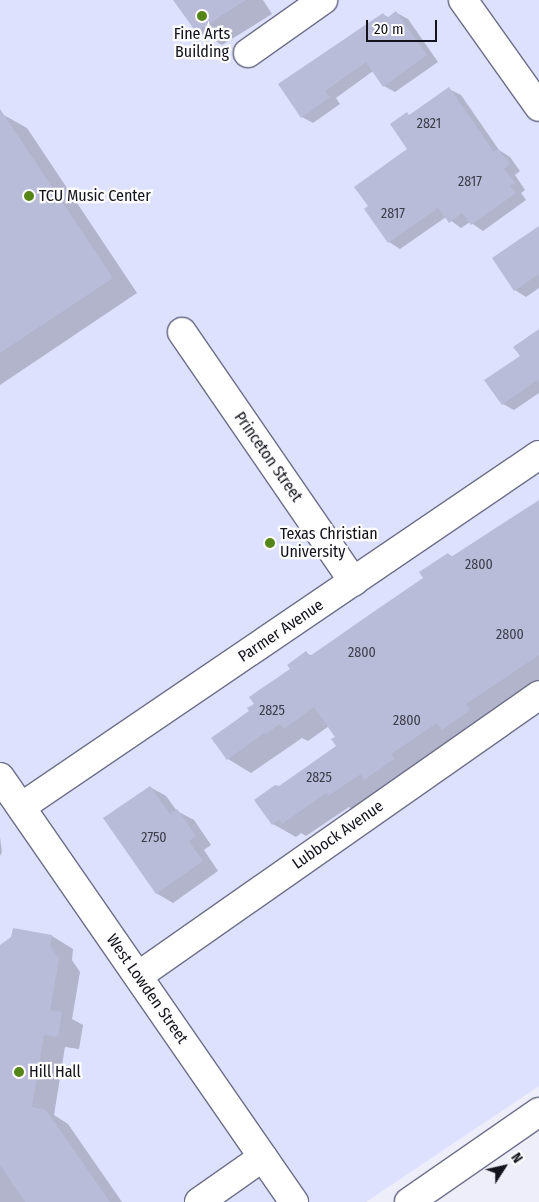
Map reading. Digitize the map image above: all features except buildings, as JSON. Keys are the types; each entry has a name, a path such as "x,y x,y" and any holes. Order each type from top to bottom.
{"street":[{"path":"248,53 323,0"},
{"path":"462,0 539,107"},
{"name":"Princeton Street","path":"182,332 354,582"},
{"name":"Parmer Avenue","path":"22,807 539,455"},
{"name":"Lubbock Avenue","path":"138,976 539,695"},
{"name":"West Lowden Street","path":"0,777 294,1202"},
{"path":"409,1202 539,1112"},
{"path":"199,1202 264,1157"}],"shaded area":[{"name":"Texas Christian University","path":"0,0 539,0 539,1086 366,1202 0,1202"}],"place":[{"name":"Fine Arts Building","path":"202,16"},
{"name":"TCU Music Center","path":"29,196"},
{"name":"Texas Christian University","path":"270,543"},
{"name":"Hill Hall","path":"19,1072"}]}
